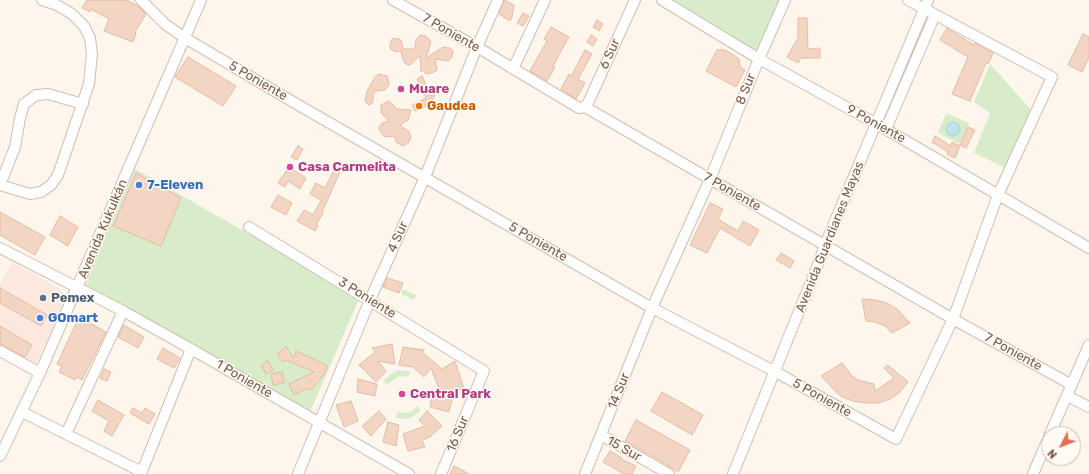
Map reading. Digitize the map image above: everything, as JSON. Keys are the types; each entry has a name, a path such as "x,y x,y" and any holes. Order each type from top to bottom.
{"street":[{"path":"42,0 72,14 84,26 90,38 92,54 89,84 83,104 58,175 51,185 41,192 30,194 0,185 15,147 24,104 36,95 48,94 63,97 83,104"},
{"name":"5 Poniente","path":"142,0 165,24 185,38 652,308 774,371 896,439 953,319"},
{"name":"Avenida Kukulkán","path":"0,456 22,412 78,288 201,0"},
{"name":"7 Poniente","path":"393,0 477,47 579,108 584,107 953,319 1072,385"},
{"name":"4 Sur","path":"298,474 370,300 425,177 477,47 498,0"},
{"path":"513,69 545,0"},
{"name":"6 Sur","path":"584,107 588,103 635,0"},
{"name":"9 Poniente","path":"662,0 759,59 886,129 1089,248"},
{"name":"8 Sur","path":"652,308 710,179 785,0"},
{"path":"908,0 926,5 935,14 1052,77 998,195 953,319"},
{"name":"Avenida Guardianes Mayas","path":"733,474 825,245 926,5"},
{"path":"886,129 935,14"},
{"name":"3 Poniente","path":"249,226 484,371"},
{"name":"1 Poniente","path":"4,250 123,311 409,474"},
{"name":"14 Sur","path":"585,474 652,308"},
{"path":"66,434 123,311"},
{"path":"1054,426 1089,345"},
{"path":"22,412 142,473 191,349"},
{"path":"0,351 40,373"},
{"name":"16 Sur","path":"441,474 484,371"},
{"path":"1067,396 1089,407"},
{"name":"15 Sur","path":"600,435 669,474"},
{"path":"1033,474 1041,456"}],"shaded area":[{"path":"12,262 59,288 67,297 35,365 0,348 0,285"}],"green space":[{"path":"668,0 781,0 757,55"},
{"path":"990,64 1034,113 1008,169 974,153 990,113 974,102"},
{"path":"946,113 969,123 960,144 938,133"},
{"path":"135,169 360,297 310,412 85,286"},
{"path":"403,289 416,295 414,300 401,294"},
{"path":"398,370 410,372 408,377 397,377 387,385 383,381 390,375"},
{"path":"417,406 421,410 414,416 407,419 396,418 397,412 406,413 412,411"}],"water":[{"path":"950,122 956,122 960,126 960,132 956,136 950,136 946,132 946,126"}],"building":[{"path":"87,0 127,0 138,6 146,14 135,32 133,42 104,31 109,19 91,9 90,12 82,8"},
{"path":"504,0 514,5 510,21 499,14"},
{"path":"523,13 529,16 523,26 517,23"},
{"path":"798,18 807,18 808,49 820,48 820,58 801,58 798,63 787,57 798,38"},
{"path":"597,20 603,24 599,31 593,27"},
{"path":"551,27 569,37 553,66 555,67 547,81 530,71 547,41 544,39"},
{"path":"947,28 974,45 975,43 993,53 988,64 986,63 970,101 952,94 968,57 940,40"},
{"path":"1083,34 1089,37 1089,57 1082,72 1068,65"},
{"path":"420,35 425,36 431,42 426,58 443,47 450,48 453,51 452,57 448,61 435,59 437,70 432,73 426,74 422,70 421,72 420,56 410,65 406,64 403,60 401,51 396,52 390,47 392,39 395,38 401,40 403,49 415,49 416,40"},
{"path":"591,35 597,39 593,46 587,42"},
{"path":"585,50 592,54 578,79 585,83 576,99 561,89 569,74 571,76"},
{"path":"717,50 725,50 739,59 740,67 745,70 736,87 706,71"},
{"path":"188,57 236,86 223,106 175,77"},
{"path":"379,74 387,76 389,85 385,90 376,91 373,95 373,102 369,105 365,101 367,91 375,77"},
{"path":"422,76 431,96 435,94 430,107 429,105 415,111 412,105 426,98 417,79"},
{"path":"389,101 397,109 411,110 408,120 400,125 409,132 411,137 409,142 404,146 397,143 394,136 385,137 379,128 382,123 389,121 381,113 381,105"},
{"path":"968,127 975,130 966,148 960,145"},
{"path":"935,136 951,146 952,142 960,146 955,158 947,154 948,152 932,142"},
{"path":"298,146 303,149 297,160 291,157"},
{"path":"289,167 306,178 300,189 288,181 285,187 278,183"},
{"path":"335,168 341,170 322,212 323,213 316,225 318,226 315,231 297,221 304,210 313,215 321,200 310,194 316,183 325,188"},
{"path":"136,173 181,198 161,246 113,226"},
{"path":"278,195 292,203 286,215 271,207"},
{"path":"710,203 723,209 718,219 738,231 743,221 759,230 750,246 720,228 707,253 690,245"},
{"path":"0,212 45,237 35,255 0,235"},
{"path":"60,216 78,227 68,246 50,235"},
{"path":"781,253 794,261 790,268 776,260"},
{"path":"387,278 403,283 399,293 383,287"},
{"path":"0,288 47,315 41,326 0,303"},
{"path":"862,299 887,303 897,309 910,323 892,333 885,326 875,322 866,321"},
{"path":"79,317 106,332 82,380 77,377 75,380 59,372 62,366 57,364"},
{"path":"124,325 144,337 138,348 118,337"},
{"path":"0,326 32,345 25,357 0,344"},
{"path":"392,344 395,364 378,361 386,371 376,382 359,365 375,352 372,348"},
{"path":"286,347 294,358 296,351 328,366 323,376 311,390 308,388 294,395 289,384 314,372 286,360 283,362 277,354"},
{"path":"403,347 424,350 423,353 442,369 455,361 464,389 454,391 449,412 430,407 432,395 442,396 431,368 424,377 413,367 399,365"},
{"path":"163,348 180,358 174,368 157,359"},
{"path":"268,361 273,370 266,374 261,365"},
{"path":"842,363 852,376 858,380 874,384 875,391 894,378 884,368 888,365 908,382 899,393 890,399 878,403 853,401 842,397 821,376"},
{"path":"104,369 111,372 107,381 100,378"},
{"path":"282,372 284,383 273,385 271,374"},
{"path":"358,379 377,384 375,396 357,392"},
{"path":"662,392 703,415 692,435 651,411"},
{"path":"98,400 124,415 112,436 104,431 109,421 92,411"},
{"path":"351,401 358,421 344,427 336,405"},
{"path":"133,408 142,413 145,408 155,414 149,424 130,413"},
{"path":"379,411 386,419 371,436 362,426"},
{"path":"427,411 442,426 430,437 422,440 425,447 408,451 403,434 425,426 419,420"},
{"path":"636,420 690,450 678,472 625,441"},
{"path":"388,422 399,425 396,446 383,442"},
{"path":"610,451 622,458 621,459 636,466 632,474 624,474 603,462"},
{"path":"454,466 469,474 450,474"}],"place":[{"name":"Muare","path":"401,89"},
{"name":"Gaudea","path":"419,106"},
{"name":"Casa Carmelita","path":"290,167"},
{"name":"7-Eleven","path":"139,185"},
{"name":"Pemex","path":"43,298"},
{"name":"GOmart","path":"40,318"},
{"name":"Central Park","path":"402,394"}]}
